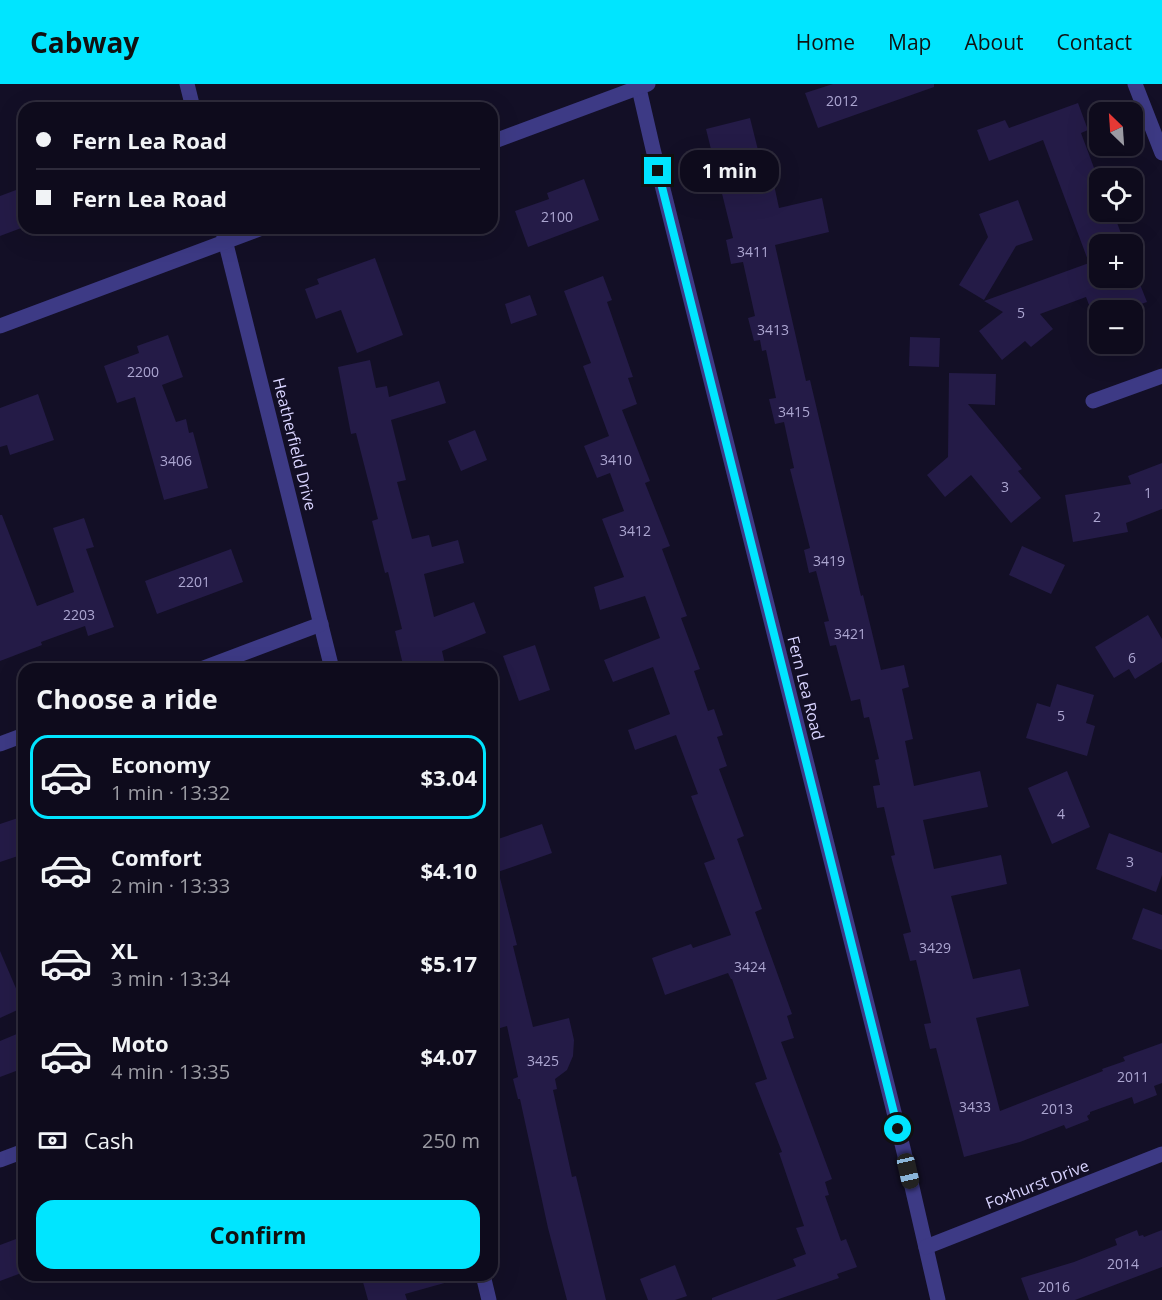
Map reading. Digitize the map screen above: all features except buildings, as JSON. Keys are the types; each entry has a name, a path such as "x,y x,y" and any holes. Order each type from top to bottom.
{"street":[{"path":"187,84 192,102"},
{"path":"1135,84 1162,153"},
{"path":"498,140 642,85"},
{"name":"Fern Lea Road","path":"642,85 655,160 938,1300"},
{"path":"0,326 224,235"},
{"name":"Heatherfield Drive","path":"224,235 331,663"},
{"path":"1093,401 1162,376"},
{"path":"217,663 321,624"},
{"path":"0,744 18,737"},
{"path":"0,1160 18,1153"},
{"name":"Foxhurst Drive","path":"926,1247 1162,1154"},
{"path":"484,1281 489,1300"}],"route":[{"path":"658,171 898,1129"}]}
